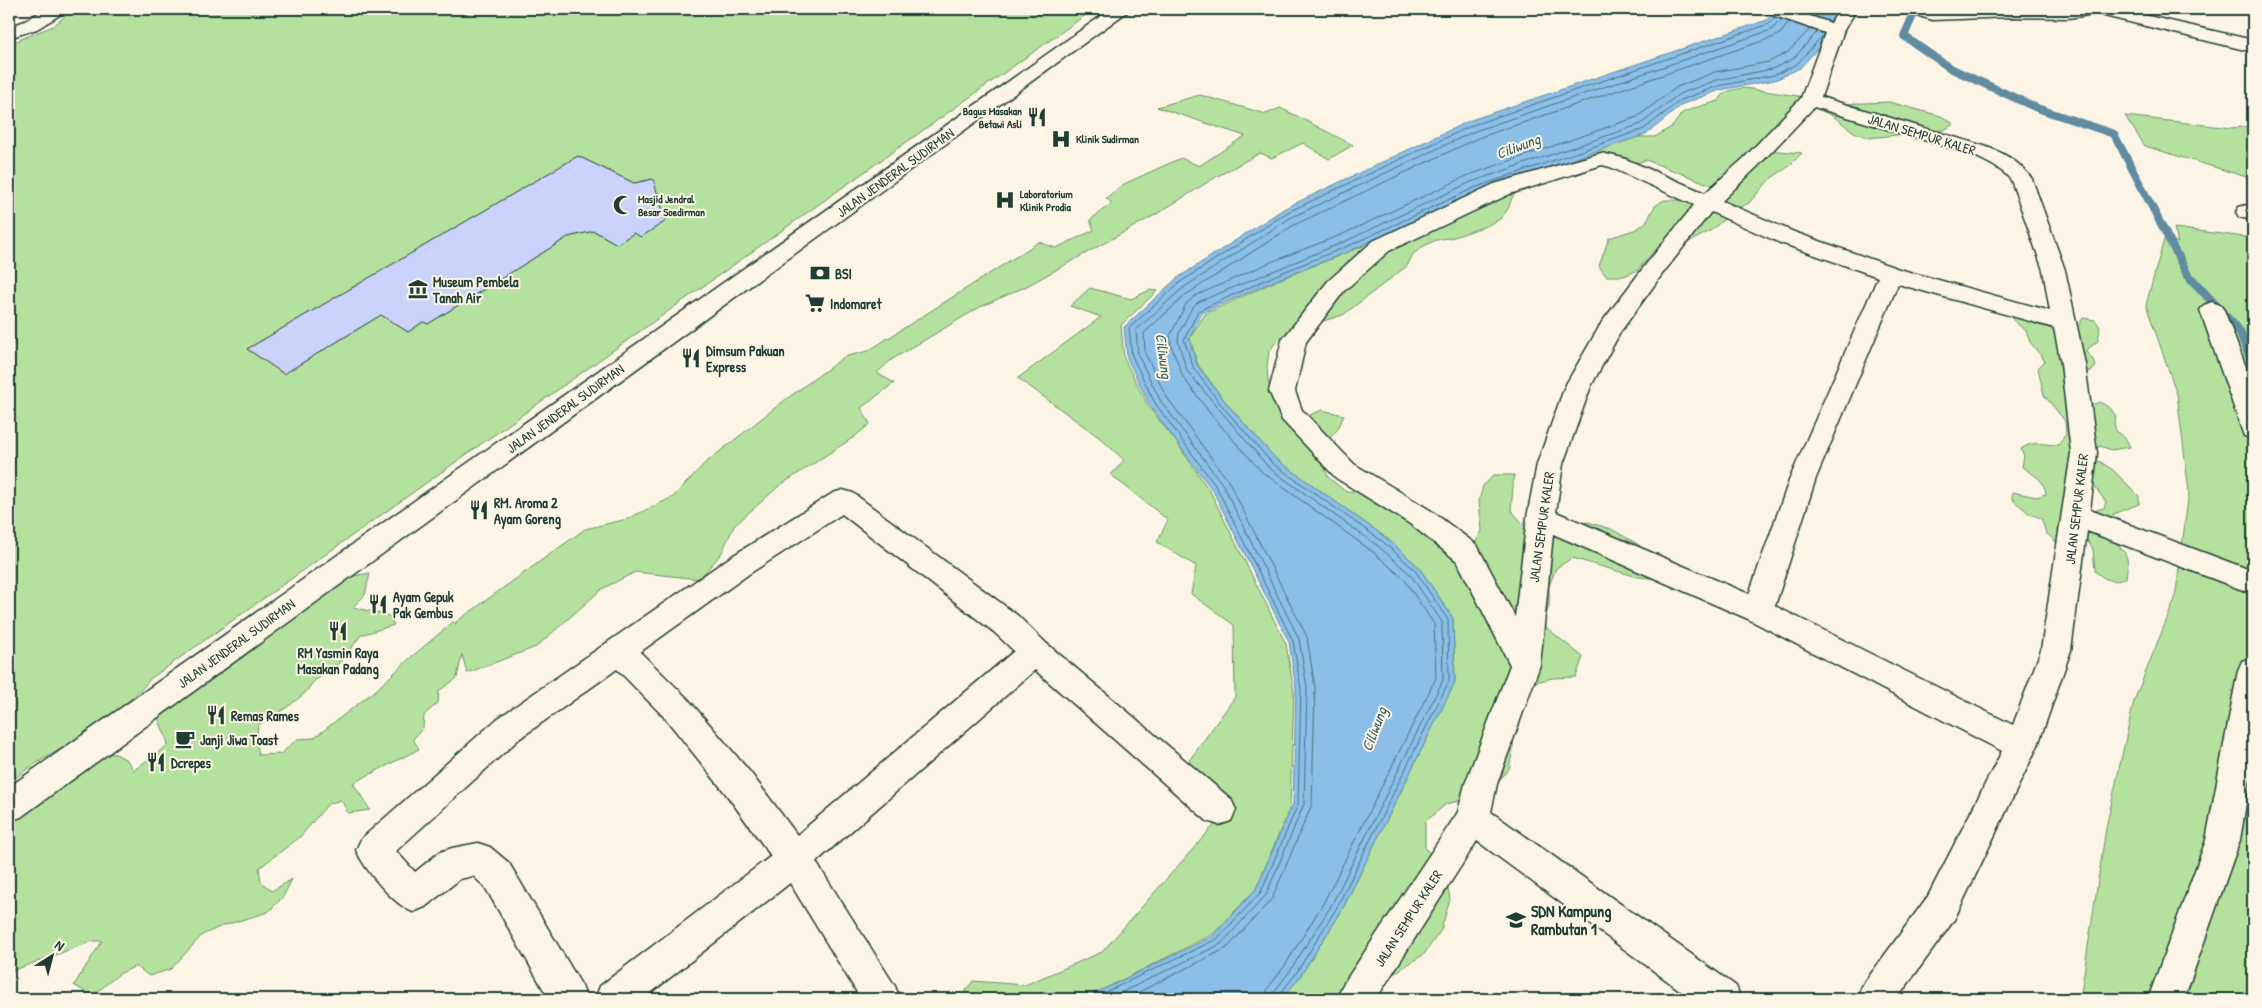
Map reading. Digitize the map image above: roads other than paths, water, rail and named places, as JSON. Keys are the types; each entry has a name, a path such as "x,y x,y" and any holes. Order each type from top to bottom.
{"street":[{"path":"9,33 31,24 57,9"},
{"name":"JALAN JENDERAL SUDIRMAN","path":"9,806 1122,9"},
{"path":"1772,9 1834,30"},
{"name":"JALAN SEMPUR KALER","path":"1355,999 1473,818 1481,784 1525,665 1541,517 1550,464 1578,386 1611,328 1655,268 1708,202 1751,162 1810,100 1834,30 1848,9"},
{"path":"1920,11 2068,13 2096,9 2253,46"},
{"name":"JALAN SEMPUR KALER","path":"1810,100 1977,150 1998,159 2015,170 2021,179 2054,270 2073,364 2084,453 2077,516 2056,650 2022,745 1941,908 1876,999"},
{"path":"1525,665 1467,553 1420,517 1344,471 1291,414 1282,392 1294,340 1336,286 1381,246 1441,216 1511,186 1601,159 1616,162 1786,237 1892,274 2065,323"},
{"path":"1758,611 1803,478 1892,274"},
{"path":"2212,310 2244,395 2253,429"},
{"path":"569,999 497,875 478,859 452,864 413,895 373,850 508,729 739,566 843,500 1006,624 1034,652 1219,810"},
{"path":"2077,516 2253,583"},
{"path":"1541,517 1758,611 2022,745"},
{"path":"619,651 677,709 738,783 794,859 882,999"},
{"path":"613,999 794,859 1034,652"},
{"path":"2166,999 2223,840 2253,670"},
{"path":"1473,818 1723,999"}],"water":[{"name":"Ciliwung","path":"1775,9 1845,9 1828,37 1800,68 1775,80 1720,90 1683,104 1647,134 1476,192 1350,251 1278,279 1202,313 1189,339 1197,365 1227,404 1276,459 1385,537 1418,566 1453,618 1455,682 1341,912 1299,978 1282,999 1077,999 1100,991 1213,936 1256,889 1293,804 1296,689 1289,642 1213,491 1150,406 1127,358 1124,327 1176,279 1285,208 1471,120 1767,20"}],"waterway":[{"path":"1916,9 1904,36 1950,68 2037,108 2114,134 2178,257"},
{"path":"2178,256 2187,274 2240,332 2253,364"}],"place":[{"name":"Bagus Masakan Betawi Asli","path":"1037,117"},
{"name":"Klinik Sudirman","path":"1061,139"},
{"name":"Laboratorium Klinik Prodia","path":"1005,200"},
{"name":"Masjid Jendral Besar Soedirman","path":"623,205"},
{"name":"BSI","path":"820,273"},
{"name":"Museum Pembela Tanah Air","path":"418,289"},
{"name":"Indomaret","path":"815,303"},
{"name":"Dimsum Pakuan Express","path":"691,358"},
{"name":"RM. Aroma 2 Ayam Goreng","path":"479,510"},
{"name":"Ayam Gepuk Pak Gembus","path":"378,604"},
{"name":"RM Yasmin Raya Masakan Padang","path":"338,631"},
{"name":"Remas Rames","path":"216,715"},
{"name":"Janji Jiwa Toast","path":"185,739"},
{"name":"Dcrepes","path":"156,762"},
{"name":"SDN Kampung Rambutan 1","path":"1516,920"}]}
